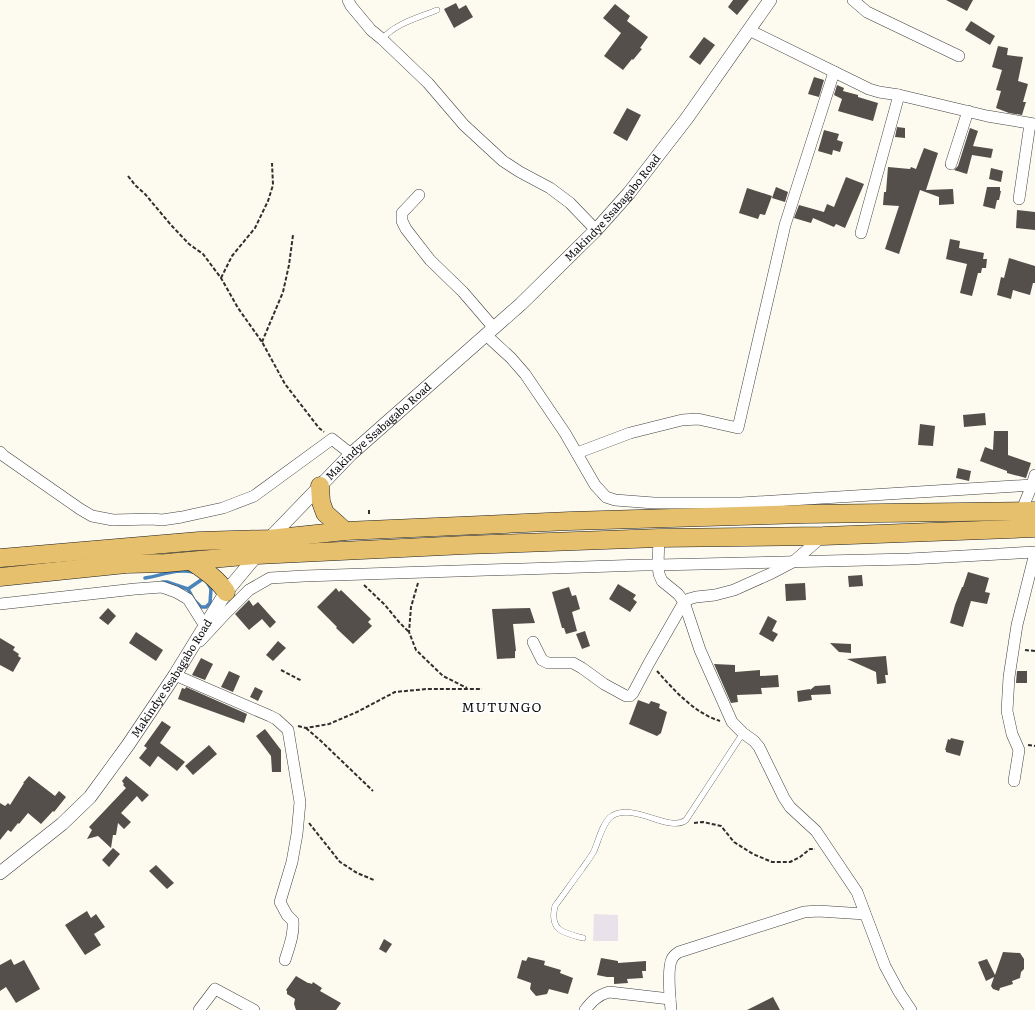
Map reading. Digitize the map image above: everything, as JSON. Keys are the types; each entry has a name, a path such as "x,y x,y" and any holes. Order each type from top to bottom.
{"highway":[{"path":"320,486 321,502 325,513 345,531"},
{"path":"0,558 199,541 269,539 345,531 654,518 1028,511"},
{"path":"0,577 126,564 166,563 257,555 465,545 659,538 823,536 1035,528"},
{"path":"191,560 222,586 226,592"}],"street":[{"path":"348,0 351,6 371,30 428,83 464,125 503,161 550,188 570,203 596,230"},
{"name":"Makindye Ssabagabo Road","path":"0,873 62,824 90,797 128,745 175,675 226,592 269,539 351,454 521,304 596,230 629,194 682,124 770,0"},
{"path":"853,0 868,12 959,56"},
{"path":"749,30 869,89 987,116 1032,124 1020,199"},
{"path":"577,453 630,433 682,420 698,420 738,428 785,226 834,72"},
{"path":"861,232 898,95"},
{"path":"951,164 968,111"},
{"path":"419,195 402,213 402,221 406,229 430,260 463,292 490,331 525,374 565,433 599,489 606,497 615,500 654,503 741,503 1033,480 1028,511"},
{"path":"0,452 74,505 92,516 114,520 162,520 223,508 254,496 332,439 351,454"},
{"path":"533,642 542,660 548,663 573,663 604,684 626,696 630,696 684,602 696,597 715,595 734,590 772,573 793,562 823,536"},
{"path":"659,538 659,574 662,581 678,594 684,602 700,650 732,722 759,747 790,807 816,831 857,892 885,966 911,1010"},
{"path":"184,660 226,613 249,590 270,578 635,565 658,566 909,559 1035,553 1017,624 1009,677 1007,711 1012,734 1019,750 1014,781"},
{"path":"0,604 162,587 176,592 188,599 205,626"},
{"path":"175,675 270,716 276,719 288,730 300,802 297,834 292,862 280,902 286,915 293,921 294,929 293,938 285,960"},
{"path":"671,1010 670,965 672,958 679,952 804,912 818,911 865,914"},
{"path":"200,1010 215,988 254,1010"},
{"path":"585,1010 590,1003 601,994 610,992 670,999"}],"lane":[{"path":"382,39 394,28 437,10"},
{"path":"583,938 563,932 556,926 553,915 555,906 593,853 605,824 610,816 620,812 632,812 677,824 682,823 686,820 743,733"}],"path":[{"path":"221,278 232,256 255,228 268,201 273,184 272,163"},
{"path":"128,176 184,239 203,254 221,278 238,308 262,342 285,384 319,428 332,439"},
{"path":"262,342 282,292 289,265 293,235"},
{"path":"409,632 411,607 417,584 428,572"},
{"path":"353,574 385,605 409,632 416,650 443,676 468,689"},
{"path":"649,663 676,692 701,712 718,721 732,722"},
{"path":"281,670 302,681"},
{"path":"298,726 306,728 329,724 357,712 395,692 427,689 482,689"},
{"path":"306,728 373,791"},
{"path":"299,812 340,862 357,873 374,880"},
{"path":"682,823 703,822 721,826 734,842 753,854 772,862 790,862 800,857 810,849 819,848 832,853"}],"shaded area":[{"path":"594,914 618,915 618,941 593,941"}],"building":[{"path":"733,0 749,0 737,15 728,7"},
{"path":"946,0 973,0 967,11"},
{"path":"456,3 459,9 466,5 473,17 454,28 444,9"},
{"path":"615,4 630,16 627,21 648,37 640,48 642,49 623,70 604,56 621,33 603,18"},
{"path":"971,21 995,36 990,45 965,30"},
{"path":"704,37 715,45 700,65 689,57"},
{"path":"998,46 1008,48 1007,55 1023,57 1018,81 1028,84 1023,102 1026,102 1022,115 1009,113 996,108 1001,91 996,90 1002,70 992,67"},
{"path":"814,77 824,80 819,97 808,94"},
{"path":"837,85 844,88 843,91 878,103 873,121 838,111 842,99 834,95"},
{"path":"627,108 641,115 627,141 613,133"},
{"path":"897,127 905,128 905,138 895,137"},
{"path":"970,128 978,131 973,146 993,149 991,158 972,155 967,174 954,170 958,166"},
{"path":"824,130 839,134 837,140 843,142 840,152 833,150 832,155 818,151"},
{"path":"924,148 938,153 926,190 953,189 954,204 939,205 939,197 920,190 899,254 885,249 899,206 883,205 884,192 886,192 888,167 910,169 911,167 916,169"},
{"path":"991,168 1003,171 1001,182 989,179"},
{"path":"846,177 864,184 845,228 836,224 834,227 813,218 811,223 794,218 799,205 824,212 827,204 834,207"},
{"path":"776,187 788,192 785,202 772,198"},
{"path":"987,187 1000,187 1001,191 999,200 997,200 995,209 983,206"},
{"path":"747,188 772,196 765,215 760,214 758,219 739,213"},
{"path":"1017,210 1035,212 1035,230 1016,228"},
{"path":"950,239 960,241 959,248 984,253 983,259 987,259 986,268 982,268 981,273 978,273 972,296 960,293 967,264 946,259"},
{"path":"1009,258 1035,266 1035,283 1033,283 1030,295 1013,290 1011,299 997,295 1001,277 1004,278"},
{"path":"985,413 986,425 964,427 963,415"},
{"path":"920,424 935,426 933,446 918,445"},
{"path":"994,431 1008,431 1008,455 1031,463 1026,478 1007,473 1007,471 980,461 985,447 993,450"},
{"path":"958,468 971,471 969,481 956,478"},
{"path":"968,572 989,578 985,592 990,593 987,604 971,601 963,627 950,623 955,605"},
{"path":"862,575 863,586 849,587 848,576"},
{"path":"805,583 806,600 786,601 785,584"},
{"path":"618,584 636,595 633,599 637,602 630,612 609,599"},
{"path":"569,587 572,596 576,595 580,609 572,612 577,631 566,634 564,628 562,628 552,592"},
{"path":"336,588 339,592 341,590 371,619 368,622 372,626 353,644 317,607"},
{"path":"249,600 253,606 258,602 276,622 270,628 262,619 249,630 235,614"},
{"path":"108,608 116,616 108,625 99,618"},
{"path":"530,608 535,623 513,624 516,651 515,658 497,659 492,609"},
{"path":"768,616 777,621 772,631 778,634 773,642 759,634"},
{"path":"585,631 590,646 582,649 576,634"},
{"path":"136,632 163,650 156,661 129,643"},
{"path":"0,638 15,647 13,650 19,654 18,656 21,658 13,672 0,665"},
{"path":"278,641 286,648 273,661 266,655"},
{"path":"830,643 851,644 851,653 839,652"},
{"path":"886,656 888,675 885,675 886,683 877,684 876,672 847,659"},
{"path":"201,658 213,664 205,680 192,675"},
{"path":"714,664 735,665 735,672 760,670 760,676 778,675 779,687 761,688 762,694 737,695 738,702 731,703"},
{"path":"229,671 240,676 233,692 221,687"},
{"path":"1017,671 1027,671 1027,683 1016,683"},
{"path":"830,685 831,694 811,695 812,700 798,702 797,691 810,690 815,686"},
{"path":"186,687 247,714 244,723 178,699 182,688 185,689"},
{"path":"255,687 263,691 258,701 250,697"},
{"path":"638,700 649,704 651,701 660,704 659,708 667,712 661,733 657,736 629,724"},
{"path":"162,721 171,727 160,743 185,762 177,771 158,756 150,767 139,758 147,748 144,746"},
{"path":"265,729 281,750 281,772 272,772 271,756 256,736"},
{"path":"951,738 964,741 960,756 946,752 945,750 948,739 950,740"},
{"path":"209,745 217,754 193,775 185,766"},
{"path":"29,776 55,796 59,791 66,797 54,812 53,811 41,824 28,813 11,832 8,830 0,840 0,803 5,806 8,803 10,805"},
{"path":"126,776 149,795 142,802 137,796 121,813 131,822 124,829 118,823 116,835 113,835 111,848 98,836 87,839 92,830 89,827 126,788 122,781"},
{"path":"113,848 120,854 109,867 102,860"},
{"path":"156,865 174,883 167,889 149,871"},
{"path":"87,911 91,918 96,914 105,927 94,934 101,945 85,955 65,925"},
{"path":"384,939 392,944 386,953 379,949"},
{"path":"1003,952 1020,953 1024,959 1024,969 1021,972 1020,978 1012,981 1013,984 1000,988 999,991 993,989 991,986 994,977 986,981 978,962 987,959 995,975"},
{"path":"528,957 545,961 544,965 561,970 560,973 573,978 568,994 549,989 547,994 536,996 530,989 531,983 517,978 522,960 526,961"},
{"path":"601,958 618,961 618,963 646,961 646,971 642,971 643,978 627,979 628,983 614,984 614,977 597,975"},
{"path":"11,959 14,965 24,960 40,989 16,1003 6,987 0,991 0,965"},
{"path":"296,976 308,983 312,984 313,982 322,988 320,991 341,1003 336,1010 296,1010 294,1004 295,999 287,994 286,990"},
{"path":"773,997 780,1010 747,1010"}],"waterway":[{"path":"145,578 181,571 193,572"},
{"path":"188,589 204,578"},
{"path":"162,582 167,582 188,589 194,600 201,607 206,607 210,603 211,589 207,582"}],"district":[{"name":"MUTUNGO","path":"502,707"}]}
